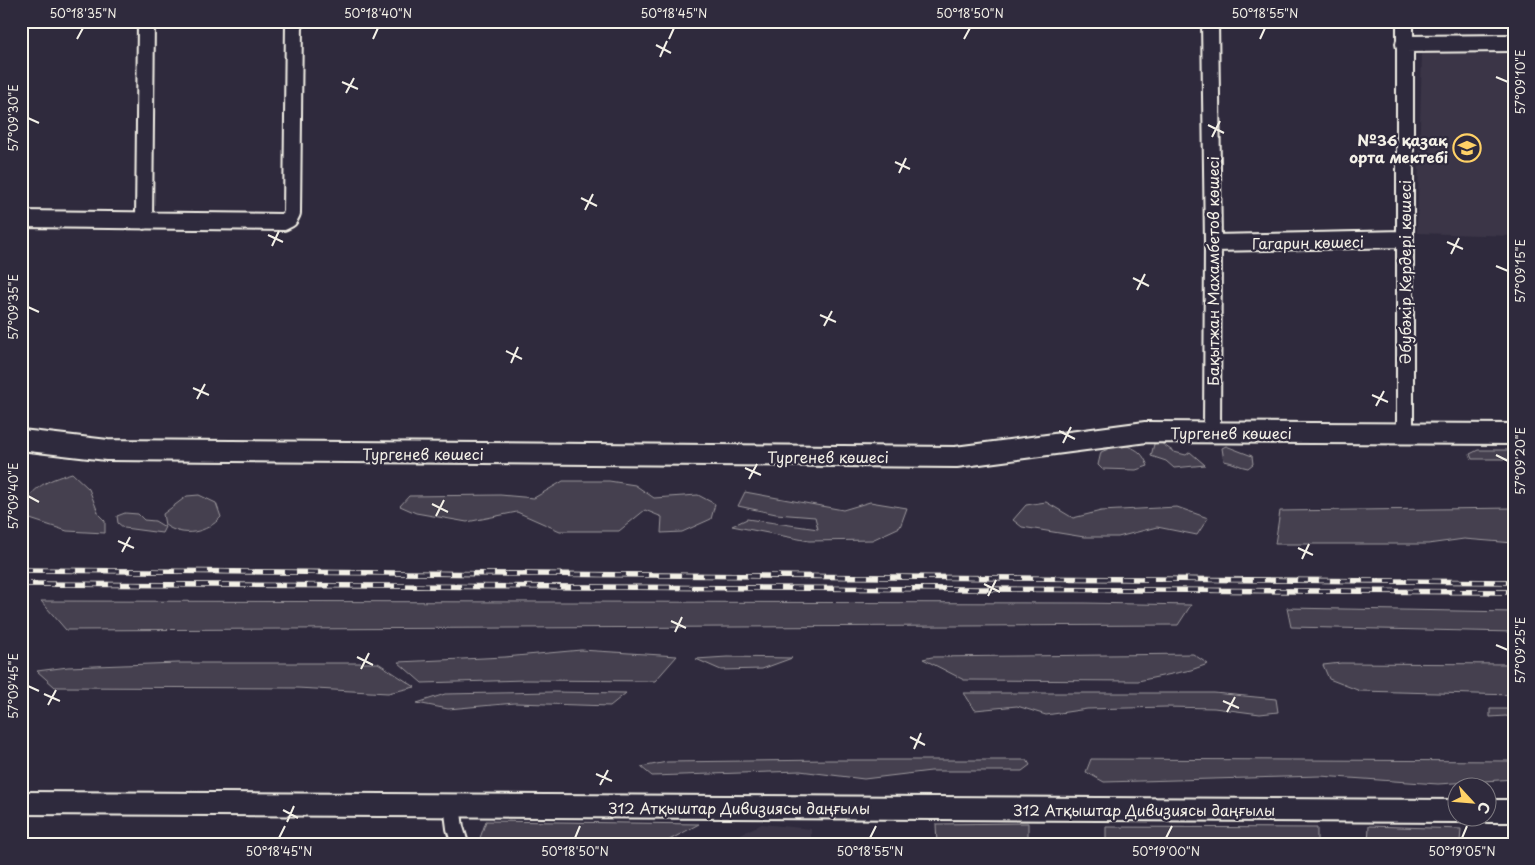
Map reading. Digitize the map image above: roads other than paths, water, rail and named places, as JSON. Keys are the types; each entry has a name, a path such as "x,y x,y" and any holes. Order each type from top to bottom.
{"highway":[{"name":"312 Атқыштар Дивизиясы даңғылы","path":"21,803 1448,811"},
{"path":"1498,811 1514,811"}],"main road":[{"name":"Тургенев көшесі","path":"21,440 106,450 956,457 1146,432 1514,434"}],"street":[{"path":"144,221 146,21"},
{"path":"21,219 283,222 289,219 292,213 294,21"},
{"name":"Бақытжан Махамбетов көшесі","path":"1210,21 1213,243 1212,432"},
{"name":"Әбубәкір Кердері көшесі","path":"1404,21 1405,433"},
{"path":"1404,44 1514,43"},
{"name":"Гагарин көшесі","path":"1213,243 1404,240"},
{"path":"452,805 455,828 460,844"}],"railway":[{"path":"21,570 1514,582"},
{"path":"21,584 1514,592"}],"place":[{"name":"№36 қазақ орта мектебі","path":"1467,148"}]}
